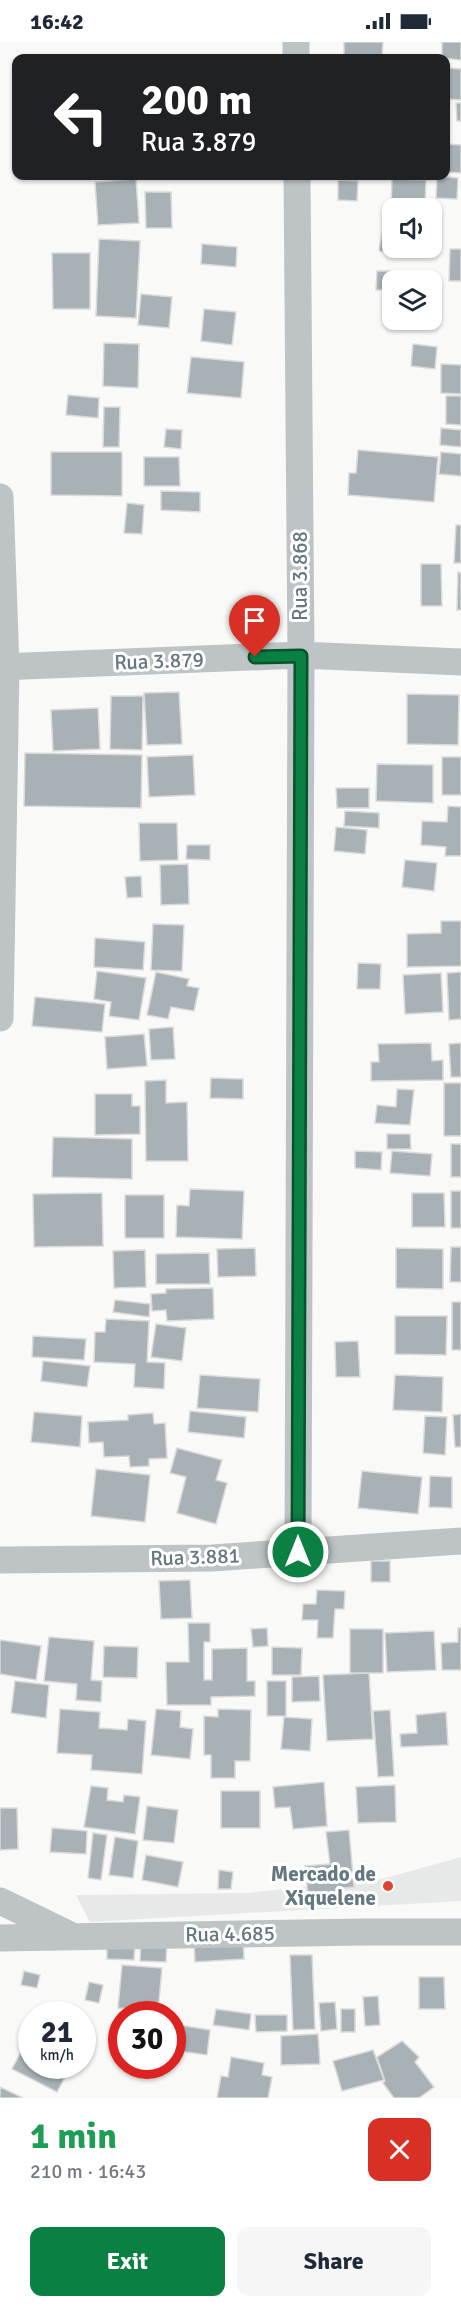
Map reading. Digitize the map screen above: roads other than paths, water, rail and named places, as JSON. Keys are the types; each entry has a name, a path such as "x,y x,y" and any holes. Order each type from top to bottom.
{"street":[{"name":"Rua 3.868","path":"297,180 301,656 298,1552"},
{"path":"0,497 3,667 0,1018"},
{"name":"Rua 3.879","path":"3,667 301,656 461,662"},
{"name":"Rua 3.881","path":"0,1560 212,1558 461,1541"},
{"path":"0,1901 76,1938"},
{"name":"Rua 4.685","path":"0,1938 461,1932"}],"place":[{"name":"Mercado de Xiquelene","path":"388,1886"}]}
